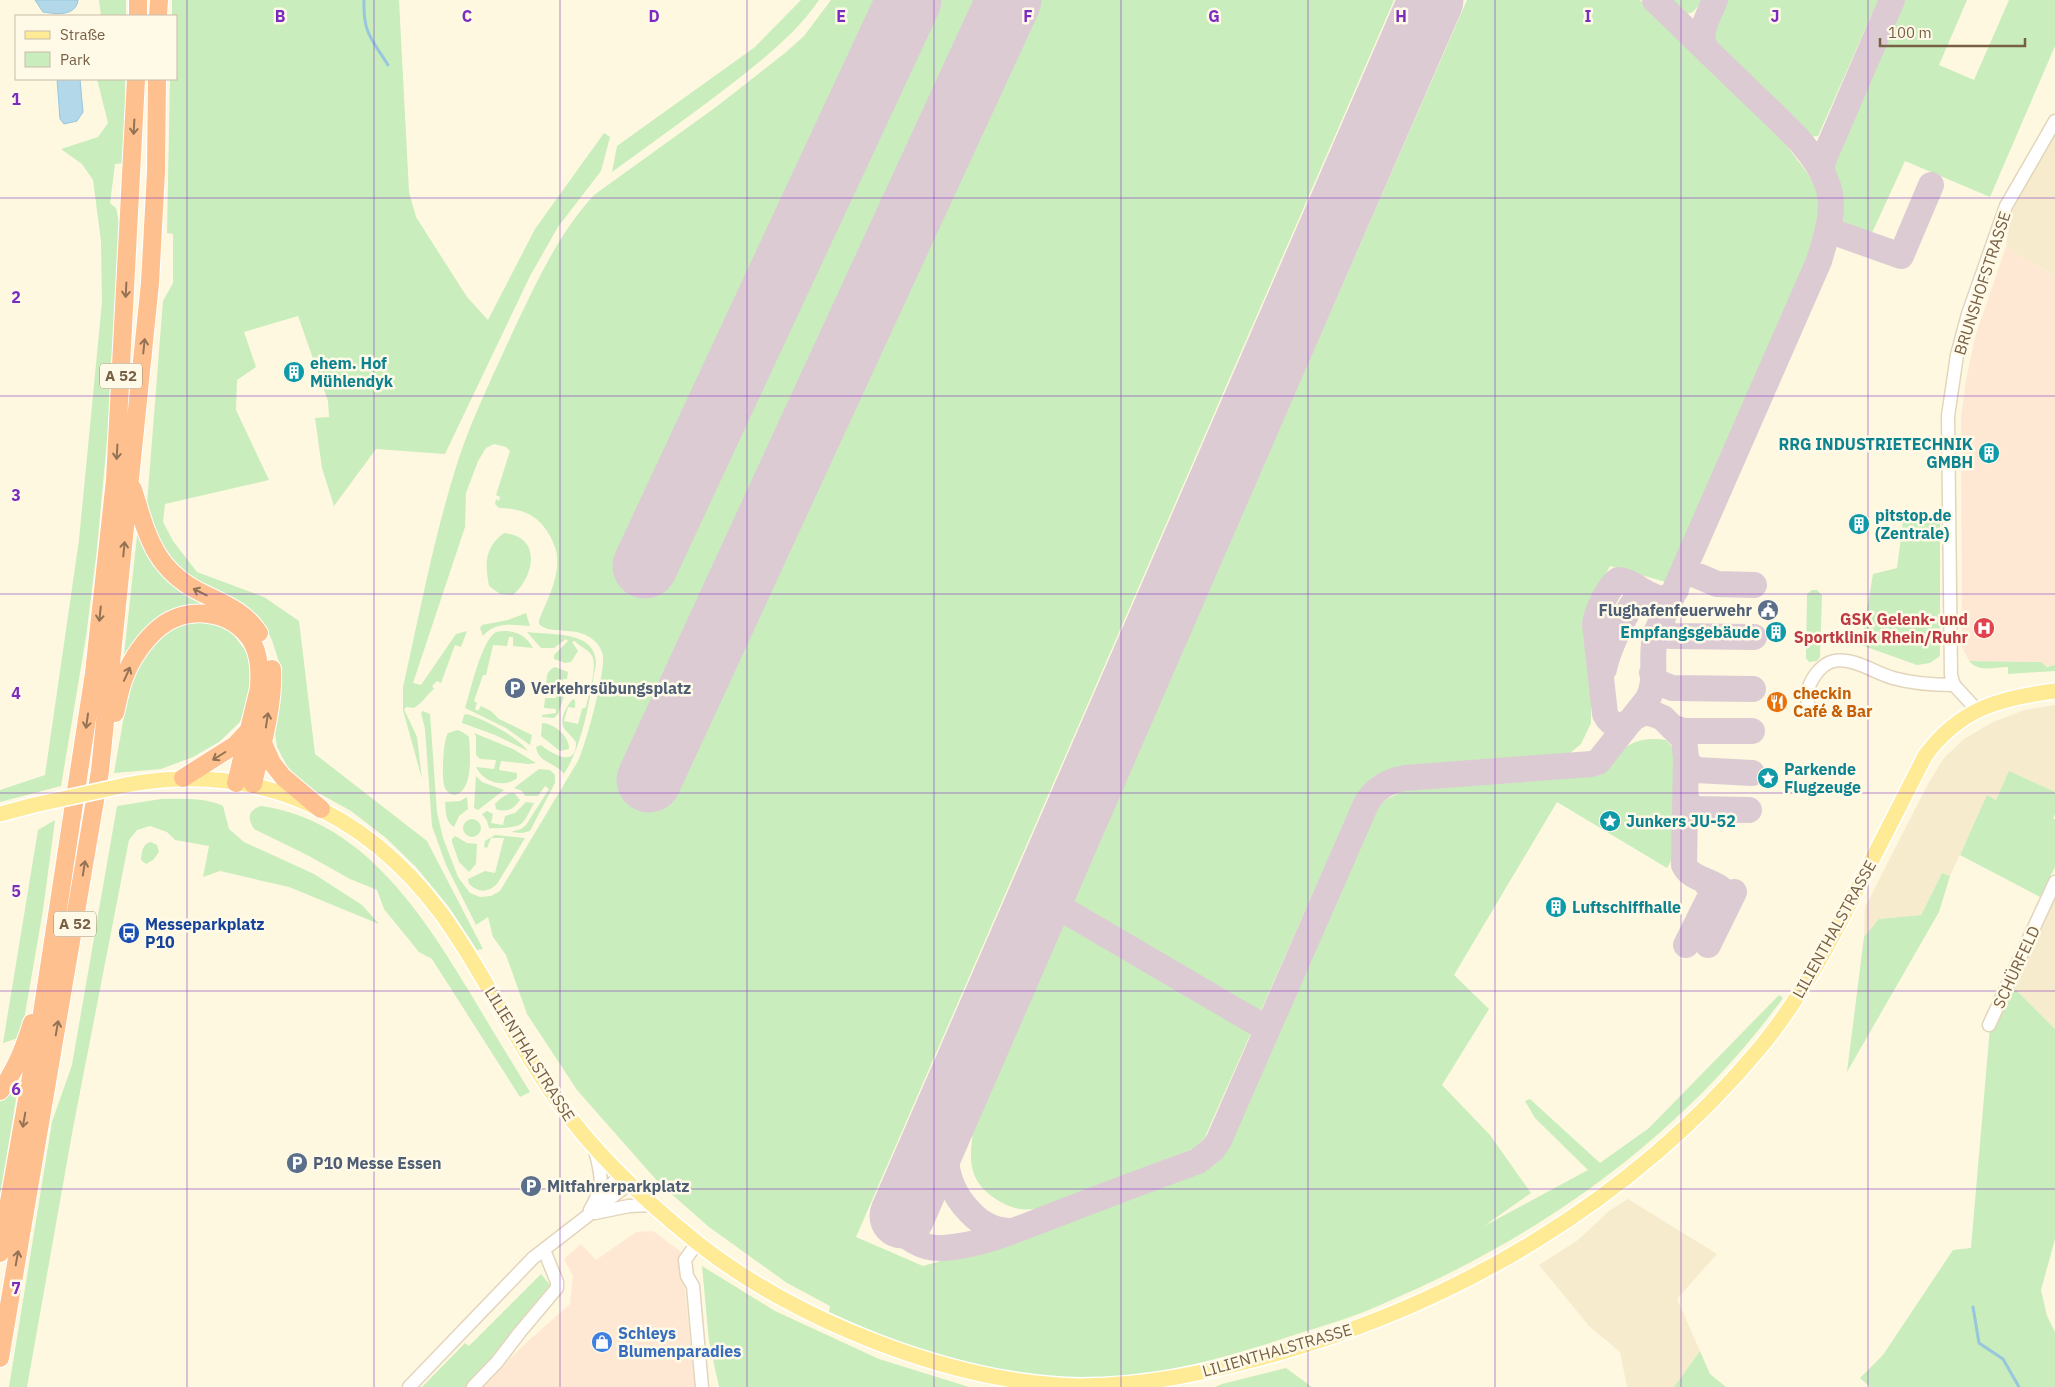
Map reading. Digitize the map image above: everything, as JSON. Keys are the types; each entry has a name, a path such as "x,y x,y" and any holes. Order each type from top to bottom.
{"highway":[{"path":"138,0 138,15"},
{"path":"158,15 159,0"},
{"name":"A 52","path":"0,1253 40,1030 94,673 115,480 136,80"},
{"name":"A 52","path":"0,1358 100,771 150,283 156,172 157,80"},
{"path":"131,482 146,534 161,561 183,583 228,605 242,615 255,627 264,640 272,671 271,692 263,743 244,784"},
{"path":"100,771 125,675 146,641 160,627 175,618 194,613 213,614 229,620 240,628 251,641 258,657 259,688 250,728 244,784"},
{"path":"183,778 235,745 250,728"},
{"path":"263,743 272,763 283,777 321,809"},
{"path":"0,1091 10,1077 25,1044 48,968"}],"main road":[{"name":"LILIENTHALSTRASSE","path":"0,814 126,785 152,780 183,778 244,784 293,797 321,809 357,830 390,856 417,884 443,916 552,1094 573,1123 626,1179 653,1204 697,1242 728,1265 802,1308 852,1331 918,1357 975,1372 1044,1384 1082,1386 1182,1382 1330,1337 1399,1312 1446,1291 1538,1240 1636,1169 1684,1128 1728,1084 1761,1047 1793,1005 1844,916 1925,756 1936,740 1952,725 1977,710 2005,700 2055,691"}],"street":[{"name":"BRUNSHOFSTRASSE","path":"1954,685 1950,653 1948,416 1957,355 1968,314 2006,206 2054,126"},
{"path":"1811,710 1806,697 1811,682 1820,669 1834,661 1851,662 1892,678 1924,685 1954,685 1977,710"},
{"name":"SCHÜRFELD","path":"1989,1025 2055,882"},
{"path":"588,1215 600,1193 601,1178 594,1146"},
{"path":"600,1193 626,1179"},
{"path":"409,1387 503,1289 544,1250 620,1192 626,1179"},
{"path":"588,1215 629,1206 653,1204"},
{"path":"697,1242 685,1260 687,1276 693,1286 702,1387"},
{"path":"472,1387 497,1362 557,1288 557,1282 544,1250"}],"shaded area":[{"path":"2055,132 2055,276 2006,247 2012,202"},
{"path":"2006,247 2055,276 2055,665 2052,666 2044,666 2040,662 1969,661 1962,647 1961,417 1975,337"},
{"path":"2055,705 2055,792 2009,772 1996,800 1987,796 1950,876 1942,873 1921,915 1879,919 1864,937 1865,907 1929,782 1944,758 1964,739 1993,722 2024,710"},
{"path":"2055,887 2055,1029 2010,984"},
{"path":"1628,1199 1717,1254 1677,1299 1700,1351 1674,1387 1627,1387 1620,1352 1589,1326 1539,1265 1578,1240 1610,1210"},
{"path":"653,1231 681,1252 695,1387 484,1387 485,1382 570,1304 573,1276 564,1259 581,1244 596,1260 636,1232"}],"green space":[{"path":"99,0 126,0 126,15 101,15"},
{"path":"172,0 399,0 409,192 416,217 467,297 488,320 535,229 604,133 610,137 601,171 558,227 530,276 445,454 376,449 334,506 322,468 315,418 329,417 328,401 298,316 244,332 256,367 237,380 236,410 269,480 165,504 163,522 173,541 197,572 264,597 299,621 315,754 427,841 483,949 477,950 449,907 416,867 386,838 351,811 306,786 287,766 277,747 275,733 282,672 272,640 263,623 245,605 188,579 162,554 147,504 163,301 173,283 173,234 167,233 170,80 178,80 178,15 172,15"},
{"path":"801,0 819,0 801,22 760,61 723,91 612,172 617,146 755,47"},
{"path":"831,0 1394,0 856,1237 923,1266 1043,1232 1203,1169 1224,1153 1373,813 1385,800 1403,791 1596,774 1606,768 1619,753 1631,744 1651,739 1666,740 1677,752 1674,856 1667,868 1557,802 1454,975 1489,1009 1442,1085 1490,1135 1531,1193 1484,1226 1588,1170 1535,1118 1525,1101 1530,1099 1600,1163 1649,1128 1779,995 1783,998 1746,1045 1707,1088 1664,1129 1618,1167 1570,1202 1521,1234 1469,1263 1368,1310 1266,1344 1199,1363 1154,1372 1108,1377 1036,1375 964,1362 895,1341 829,1312 830,1306 787,1283 709,1227 659,1183 577,1090 527,1014 506,955 493,937 488,917 476,925 446,865 432,826 425,729 421,713 423,711 430,714 437,812 443,838 458,877 470,893 480,897 491,896 500,891 578,761 586,740 603,665 602,652 592,638 575,632 547,629 539,624 556,573 556,549 546,529 535,518 515,509 499,508 495,504 496,499 499,501 500,497 496,495 510,451 506,447 494,444 486,448 478,461 466,493 465,527 413,683 421,685 456,634 467,631 461,647 455,645 441,683 437,681 432,686 434,689 414,708 407,707 404,709 417,737 422,779 403,710 403,687 445,503 459,458 481,401 532,292 559,241 594,195 716,107 785,53 804,36"},
{"path":"1467,0 1640,0 1783,141 1808,174 1818,192 1819,221 1811,256 1669,583 1610,566 1582,622 1591,694 1591,723 1581,744 1569,754 1398,767 1374,776 1356,796 1204,1139 1195,1148 1047,1207 1028,1209 1011,1207 989,1194 976,1178 971,1160 974,1127"},
{"path":"1669,0 1703,0 1693,12 1684,15"},
{"path":"1726,0 1878,0 1818,136 1809,137 1717,47 1715,26"},
{"path":"1903,0 1967,0 1939,65 1974,80 2009,0 2055,0 2055,46 1990,197 1905,161 1872,233 1843,222 1838,214 1833,161"},
{"path":"97,80 125,80 125,163 115,164 110,203 116,208 121,232 115,353 97,549 86,637 61,786 0,802 0,790 45,775 79,540 102,302 101,241 93,180 82,164 61,149 98,137 108,123"},
{"path":"1940,514 1940,656 1930,663 1917,665 1861,645 1873,574 1897,568 1903,522"},
{"path":"138,527 213,607 191,608 123,664"},
{"path":"504,533 516,536 525,542 531,558 530,568 526,577 513,595 500,594 489,586 487,564 489,551 497,539"},
{"path":"1812,590 1817,590 1822,595 1820,657 1817,661 1809,662 1806,658 1807,594"},
{"path":"526,613 530,626 499,626 488,631 483,636 480,628 482,625 508,620"},
{"path":"203,619 230,630 253,661 252,688 240,722 219,742 193,757 161,769 114,773 131,676 153,646 177,624"},
{"path":"496,632 518,633 533,648 513,646 513,637 509,637 507,646 493,645 486,675 483,675 474,701 477,703 475,709 478,711 481,706 491,711 499,719 532,735 530,745 506,728 465,708 481,655"},
{"path":"527,632 570,636 589,645 594,653 596,664 585,721 581,735 571,762 564,774 543,759 537,752 536,747 541,745 562,757 568,757 575,751 576,743 564,728 562,719 566,708 573,699 575,700 575,708 568,707 564,721 578,724 582,709 586,707 591,687 594,671 593,657 575,641 572,642 578,651 571,662 565,663 554,659 554,655 568,641 566,639 554,648 541,648"},
{"path":"1969,661 2041,662 2047,667 2055,665 2055,671 2008,674 2008,667 1982,668 1973,665"},
{"path":"555,667 568,672 567,679 563,679 561,687 563,689 562,696 564,697 558,714 554,718 542,717 542,715 556,713 556,709 544,708 545,698 556,698 557,689 546,688 548,673"},
{"path":"466,714 500,729 528,751 495,735 462,723"},
{"path":"542,723 551,725 560,731 567,739 569,749 560,751 541,736"},
{"path":"458,730 469,737 470,761 465,787 454,795 445,788 443,760 448,733"},
{"path":"474,733 513,749 536,763 501,761 499,770 517,773 517,778 506,783 489,780 476,767 494,769 496,760 480,759 476,755 476,737"},
{"path":"539,769 550,770 555,775 555,783 530,831 522,833 511,832 521,829 526,825 549,789 545,786 538,796 525,796 522,791 514,788"},
{"path":"2009,771 2055,792 2055,814 2053,819 2055,819 2055,867 2040,897 1960,855 1987,795 1996,800"},
{"path":"476,776 482,782 504,790 478,810 474,808"},
{"path":"514,793 520,800 515,806 507,810 496,809 495,804 499,800 506,795"},
{"path":"467,797 468,809 459,816 454,827 447,819 445,802 460,801"},
{"path":"161,799 200,800 223,806 229,829 244,842 314,874 362,905 379,924 289,887 220,871 203,877 209,846 175,840 167,832 150,826 137,830 129,840 73,1128 27,1387 9,1387 52,1122 72,1065 117,806"},
{"path":"526,802 534,803 523,822 515,826 489,828 482,814 487,811 493,814 491,823 503,825 505,816 515,813"},
{"path":"261,806 297,815 329,830 359,850 385,874 409,901 450,961 530,1092 520,1097 432,959 419,952 384,909 377,890 350,879 254,829 250,821 250,815 253,810"},
{"path":"472,819 478,822 481,828 478,834 472,837 466,834 463,828 466,822"},
{"path":"55,820 43,910 21,1037 3,1043 38,830"},
{"path":"495,835 525,838 497,884 483,891 469,884 468,879 485,871 495,873 504,838 491,838 487,848 484,847 485,841"},
{"path":"455,836 467,843 477,844 476,864 469,872 459,862 452,842"},
{"path":"151,842 157,845 159,852 153,860 146,864 141,860 142,851 144,846"},
{"path":"1942,873 1950,876 1939,912 1847,1072 1864,937 1879,919 1921,915"},
{"path":"2010,984 2055,1029 2055,1239 2041,1290 2047,1316 2055,1332 2055,1387 1870,1387 1860,1378 1883,1355 1953,1250 1971,1248 1990,1027"},
{"path":"23,1064 19,1081 0,1196 0,1097"},
{"path":"702,1266 775,1311 879,1359 969,1387 719,1387 709,1341"},
{"path":"541,1274 550,1285 523,1317 497,1357 466,1387 422,1387 465,1343 469,1346"},
{"path":"1700,1351 1710,1374 1726,1387 1674,1387"},
{"path":"1286,1368 1312,1387 1215,1387 1222,1384"}],"water":[{"path":"35,0 78,0 69,12 59,14 43,12"},
{"path":"57,80 80,80 83,112 77,121 64,124 60,119"}],"waterway":[{"path":"364,0 365,20 369,35 388,65"},
{"path":"1973,1307 1979,1343 2003,1359 2019,1387"}],"taxiway":[{"path":"902,1216 904,1231 914,1241 928,1247 957,1247 1012,1231 1198,1161 1213,1149 1219,1140 1370,798 1388,783 1405,778 1598,762 1647,700 1651,693 1653,650 1656,633 1819,261 1831,214 1828,186 1822,172 1805,146 1655,0"},
{"path":"1709,53 1703,40 1703,33 1706,20 1715,0"},
{"path":"1823,175 1822,163 1892,0"},
{"path":"1828,230 1901,256 1931,185"},
{"path":"1684,570 1717,584 1754,585"},
{"path":"1631,721 1623,725 1616,725 1605,714 1595,624 1598,613 1607,593 1618,580 1633,585 1655,597 1663,598 1676,590"},
{"path":"1604,669 1614,641 1630,608 1641,595 1651,595"},
{"path":"1662,620 1662,628 1671,636 1754,637"},
{"path":"1652,673 1657,682 1672,688 1753,689"},
{"path":"1635,717 1645,712 1663,718 1684,739 1686,758 1684,865 1695,876 1718,886 1727,897 1727,906"},
{"path":"1672,727 1687,731 1752,731"},
{"path":"1686,758 1689,764 1696,770 1752,773"},
{"path":"1686,798 1689,805 1695,809 1749,810"},
{"path":"1686,945 1711,895 1711,890 1704,880"},
{"path":"1708,945 1734,892"},
{"path":"1040,896 1267,1029"},
{"path":"960,1082 947,1133 947,1166 951,1182 958,1198 979,1220 994,1228 1011,1231"}],"runway":[{"path":"645,566 909,0"},
{"path":"649,780 1009,0"},
{"path":"902,1216 1431,0"}],"place":[{"name":"ehem. Hof Mühlendyk","path":"294,372"},
{"name":"RRG INDUSTRIETECHNIK GMBH","path":"1989,453"},
{"name":"pitstop.de (Zentrale)","path":"1859,524"},
{"name":"Flughafenfeuerwehr","path":"1768,610"},
{"name":"GSK Gelenk- und Sportklinik Rhein/Ruhr","path":"1984,628"},
{"name":"Empfangsgebäude","path":"1776,632"},
{"name":"Verkehrsübungsplatz","path":"515,688"},
{"name":"checkin Café & Bar","path":"1777,702"},
{"name":"Parkende Flugzeuge","path":"1768,778"},
{"name":"Junkers JU-52","path":"1610,821"},
{"name":"Luftschiffhalle","path":"1556,907"},
{"name":"Messeparkplatz P10","path":"129,933"},
{"name":"P10 Messe Essen","path":"297,1163"},
{"name":"Mitfahrerparkplatz","path":"531,1186"},
{"name":"Schleys Blumenparadies","path":"602,1342"}]}
